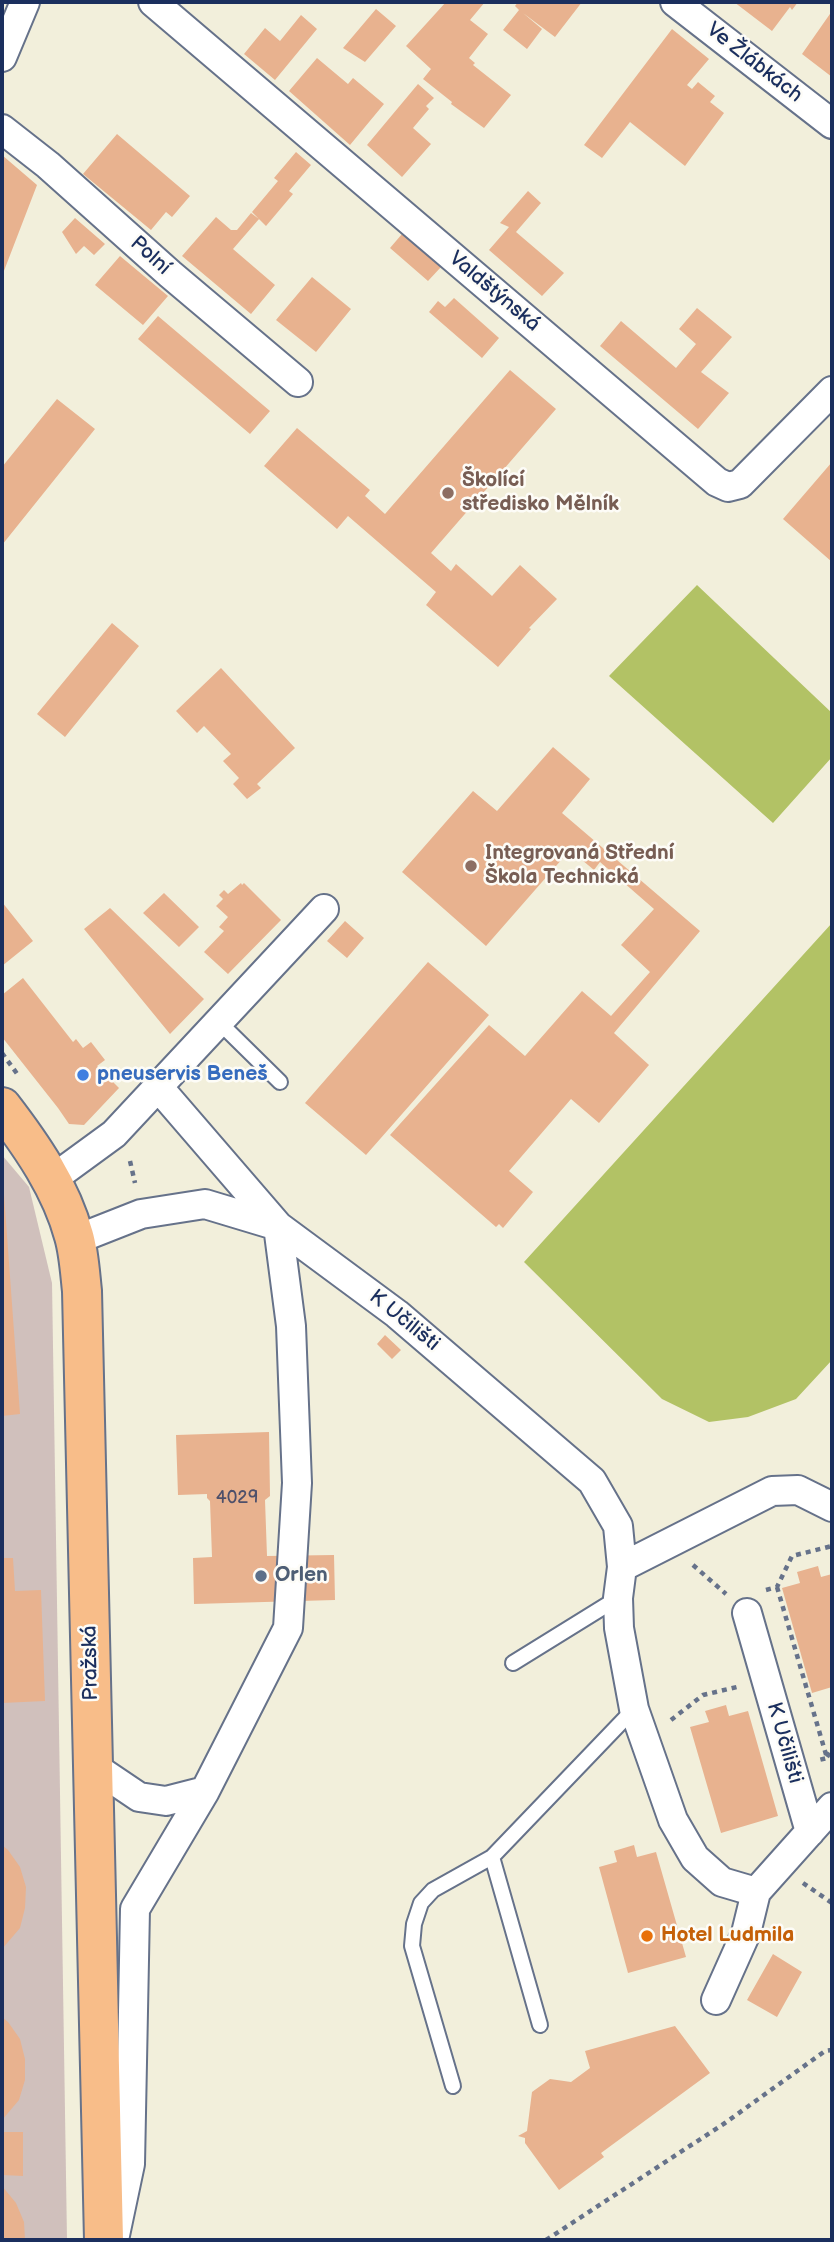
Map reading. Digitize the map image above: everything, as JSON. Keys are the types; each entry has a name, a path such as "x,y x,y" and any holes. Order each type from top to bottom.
{"main road":[{"name":"Pražská","path":"2,1107 29,1141 68,1216 75,1240 82,1290 104,2240"}],"street":[{"name":"Valdštýnská","path":"153,2 717,482 728,487 740,484 832,391"},
{"name":"Ve Žlábkách","path":"675,2 832,124"},
{"path":"2,57 22,3"},
{"name":"Polní","path":"2,129 48,165 170,274 298,382"},
{"path":"51,1180 114,1134 324,909"},
{"name":"K Učilišti","path":"159,1087 278,1226 397,1314 592,1480 618,1526 622,1567 618,1598 619,1628 634,1709 673,1820 695,1858 722,1882 756,1892"},
{"path":"75,1240 141,1214 205,1204 278,1226 291,1326 297,1483 288,1628 205,1791 135,1909 130,2164 115,2235 104,2240"},
{"path":"622,1567 772,1491 798,1490 832,1507"},
{"name":"K Učilišti","path":"740,1607 765,1679 810,1832"},
{"path":"93,1766 139,1797 166,1801 205,1791"},
{"path":"716,2000 746,1933 756,1892 832,1807"}],"lane":[{"path":"219,1023 281,1082"},
{"path":"513,1663 618,1598"},
{"path":"453,2086 412,1946 414,1924 421,1903 433,1890 492,1857 634,1709"},
{"path":"492,1857 540,2025"}],"path":[{"path":"129,1153 136,1189"},
{"path":"669,1543 740,1607"},
{"path":"669,1722 703,1695 765,1679"},
{"path":"827,1758 832,1749"},
{"path":"546,2240 724,2123 825,2051 832,2050"}],"shaded area":[{"path":"2,1155 29,1187 52,1283 67,2240 2,2240"}],"green space":[{"path":"697,585 832,713 832,757 773,823 609,676"},
{"path":"832,923 832,1360 796,1399 748,1417 709,1422 662,1399 524,1262"}],"building":[{"path":"446,2 485,2 470,20 488,34 469,58 475,63 473,65 511,95 484,128 423,79 431,69 406,46"},
{"path":"518,2 582,2 555,37 523,13 542,29 527,49 503,30 519,10 515,6"},
{"path":"734,2 798,2 792,10 790,7 772,31"},
{"path":"376,9 396,26 365,62 343,48"},
{"path":"832,11 832,77 802,54"},
{"path":"301,15 317,29 275,80 244,54 265,28 280,41"},
{"path":"672,29 709,59 687,85 692,89 698,82 715,96 710,102 724,113 685,166 630,122 602,158 584,145"},
{"path":"317,58 348,84 353,78 384,104 350,145 289,91"},
{"path":"418,84 434,98 426,106 429,109 413,128 431,144 402,177 367,145"},
{"path":"117,134 190,196 172,217 166,212 151,230 83,174"},
{"path":"296,152 311,165 289,191 293,194 266,226 252,212 278,181 274,178"},
{"path":"2,155 37,185 2,276"},
{"path":"528,191 541,203 516,232 564,273 542,296 489,250 509,227 500,223"},
{"path":"251,213 259,219 233,249 275,285 251,314 182,256 216,217 231,230 237,230"},
{"path":"75,218 105,244 94,255 84,246 76,254 62,232"},
{"path":"402,234 441,267 428,281 390,248"},
{"path":"120,256 168,296 143,325 95,285"},
{"path":"312,277 351,309 316,352 276,320"},
{"path":"454,298 499,338 482,358 429,312 438,301 445,307"},
{"path":"697,308 732,337 701,372 729,393 698,429 600,346 621,321 676,368 696,344 679,329"},
{"path":"158,316 270,411 250,434 138,339"},
{"path":"510,370 556,409 431,553 451,571 456,564 492,596 520,565 557,599 529,628 531,629 498,667 426,605 436,592 348,516 337,529 264,466 297,428 370,490 365,496 385,514"},
{"path":"57,399 95,429 2,545 2,467"},
{"path":"832,462 832,562 783,519"},
{"path":"112,623 139,646 65,737 37,714"},
{"path":"221,668 295,748 257,784 261,788 247,799 233,784 239,778 223,761 231,754 204,726 197,733 176,711"},
{"path":"553,747 590,779 562,813 700,931 614,1033 649,1065 599,1123 571,1099 509,1171 533,1192 503,1228 499,1224 496,1227 390,1135 489,1025 525,1056 582,991 611,1016 650,972 621,945 654,909 600,862 594,870 570,850 486,946 402,872 473,791 497,811"},
{"path":"241,883 281,920 228,974 204,952 224,931 219,927 228,917 216,906 223,899 219,895 224,890 228,894"},
{"path":"164,893 199,927 179,947 143,913"},
{"path":"2,902 33,941 2,966"},
{"path":"110,908 204,999 170,1034 84,929"},
{"path":"345,921 364,938 347,958 327,941"},
{"path":"428,962 489,1015 366,1155 305,1103"},
{"path":"23,978 73,1042 76,1039 83,1048 91,1042 105,1060 97,1066 119,1088 84,1125 69,1124 2,1037 2,995"},
{"path":"2,1190 20,1414 2,1416"},
{"path":"385,1335 401,1350 392,1359 377,1344"},
{"path":"269,1432 270,1496 265,1500 267,1556 334,1555 335,1600 194,1604 193,1558 212,1557 210,1501 207,1494 178,1495 176,1435"},
{"path":"2,1558 13,1558 15,1591 41,1590 45,1701 2,1703"},
{"path":"818,1566 821,1577 832,1574 832,1687 812,1693 782,1588 800,1583 797,1572"},
{"path":"726,1705 729,1716 748,1711 778,1816 721,1833 690,1727 709,1722 705,1711"},
{"path":"2,1845 20,1867 26,1887 20,1928 2,1949"},
{"path":"634,1845 637,1857 656,1852 686,1957 628,1973 599,1867 617,1862 614,1851"},
{"path":"773,1954 802,1972 777,2017 747,2000"},
{"path":"2,2017 20,2039 25,2059 25,2080 19,2100 2,2120"},
{"path":"675,2026 710,2073 601,2153 604,2157 559,2190 525,2143 525,2138 518,2136 527,2131 532,2092 550,2079 571,2082 590,2068 585,2051"},
{"path":"2,2132 23,2132 23,2176 2,2175"},
{"path":"2,2186 16,2203 24,2222 25,2240 2,2240"}],"place":[{"name":"Školící středisko Mělník","path":"448,493"},
{"name":"Integrovaná Střední Škola Technická","path":"471,866"},
{"name":"pneuservis Beneš","path":"83,1075"},
{"name":"Orlen","path":"261,1576"},
{"name":"Hotel Ludmila","path":"647,1936"}]}
